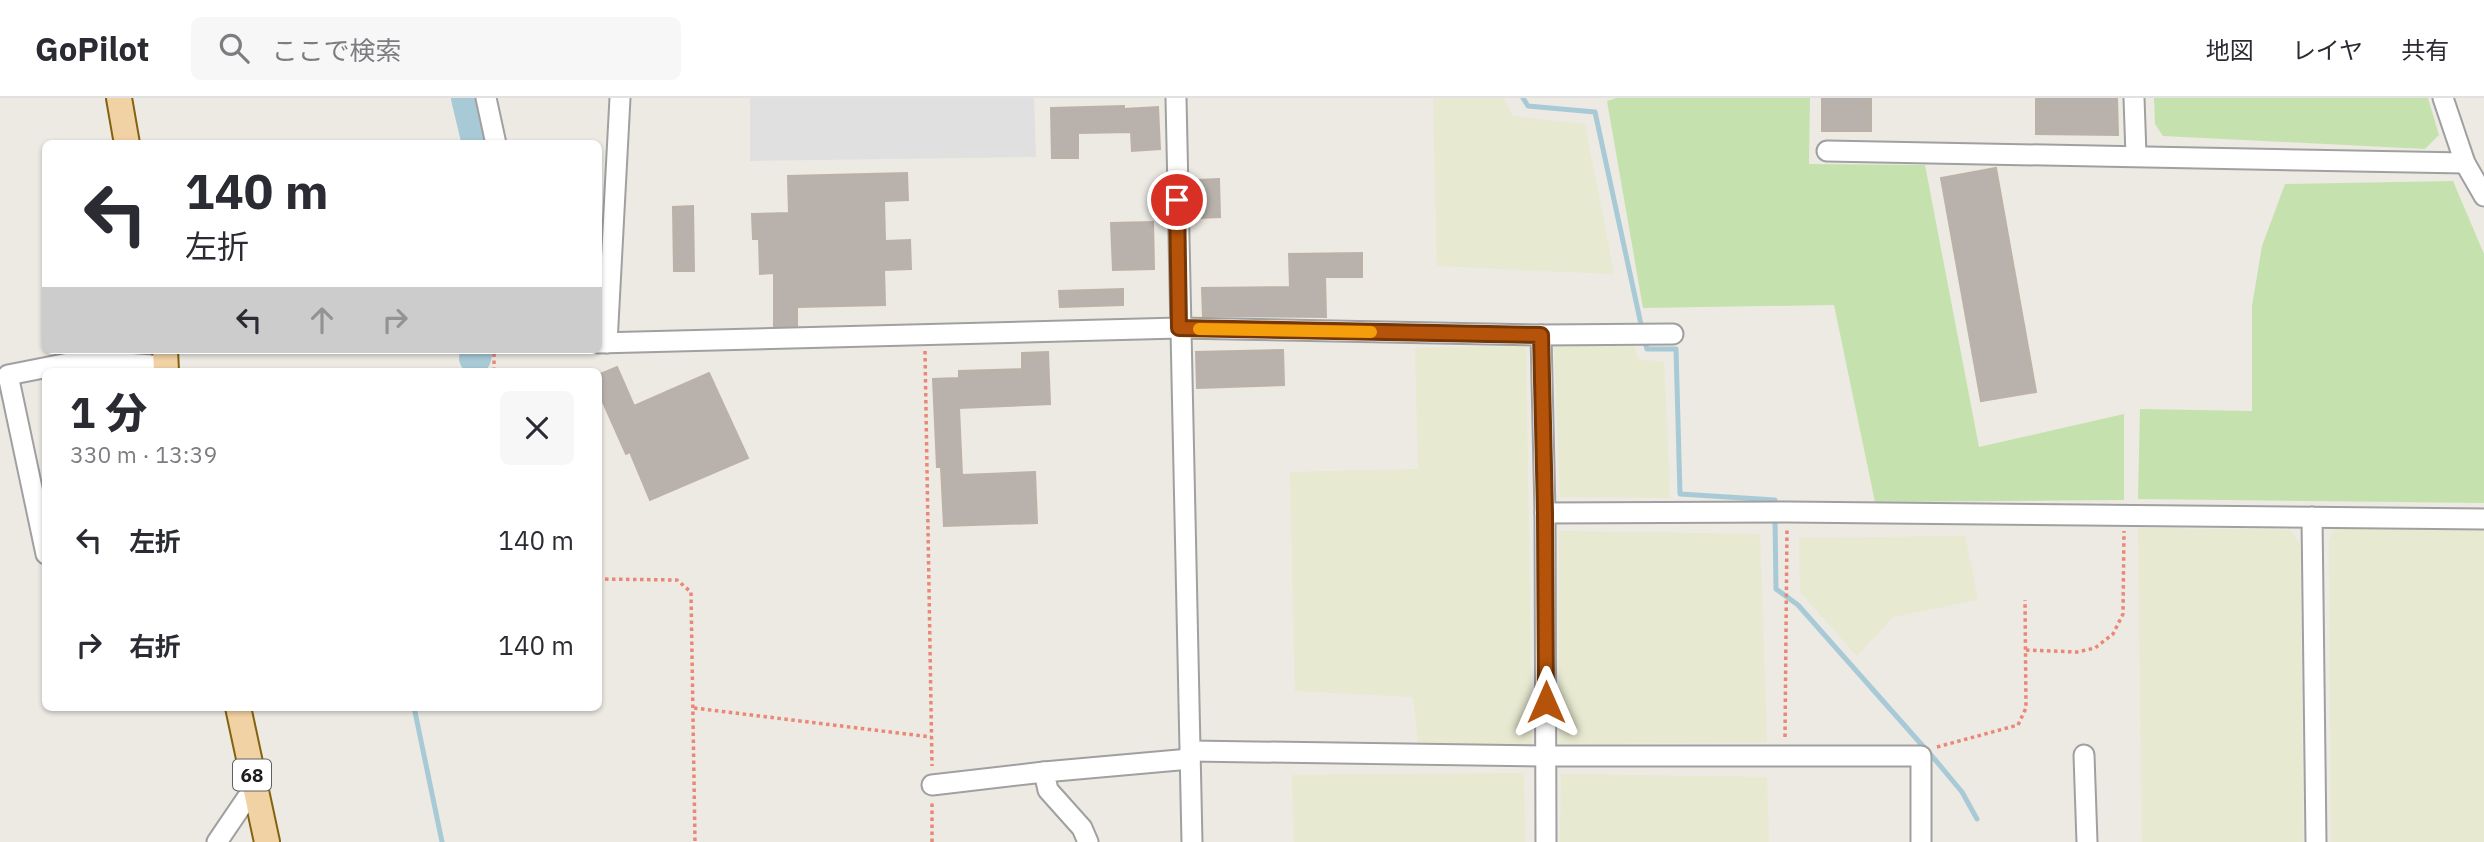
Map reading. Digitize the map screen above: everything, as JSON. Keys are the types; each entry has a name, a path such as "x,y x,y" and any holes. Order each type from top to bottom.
{"main road":[{"path":"119,98 126,140"},
{"name":"68","path":"239,711 267,842"}],"street":[{"path":"486,98 495,140"},
{"path":"620,98 603,343 1179,328 1541,335 1673,334"},
{"path":"1176,98 1192,842"},
{"path":"2134,98 2136,155"},
{"path":"2444,98 2465,163 2484,197"},
{"path":"1827,151 2465,163"},
{"path":"1541,335 1545,513 1546,842"},
{"path":"42,535 8,374 85,360 113,366 165,362"},
{"path":"1545,513 1787,512 2484,519"},
{"path":"2312,517 2316,842"},
{"path":"932,785 1190,755 1921,756 1920,842"},
{"path":"2084,755 2087,842"},
{"path":"1044,772 1048,790 1082,828 1088,842"},
{"path":"217,842 255,786"}],"path":[{"path":"925,336 932,842"},
{"path":"1785,756 1787,512"},
{"path":"2026,650 2077,652 2095,648 2113,634 2123,614 2124,515"},
{"path":"602,579 677,580 691,592 695,842"},
{"path":"1921,756 1939,745 2018,725 2026,708 2025,600"},
{"path":"694,708 931,737"}],"green space":[{"path":"1433,98 1503,98 1513,116 1585,124 1614,274 1437,266"},
{"path":"1616,98 1810,98 1809,164 1925,165 1979,447 2124,414 2124,500 1875,502 1834,305 1643,308 1607,101"},
{"path":"2154,98 2428,98 2439,135 2425,149 2163,136 2155,124"},
{"path":"2453,181 2484,254 2484,503 2138,499 2140,409 2252,411 2252,306 2262,246 2285,184"},
{"path":"1634,344 1638,359 1664,362 1670,498 1560,497 1554,345"},
{"path":"1526,346 1532,744 1418,744 1413,697 1295,691 1290,472 1418,469 1415,348"},
{"path":"2138,528 2290,530 2300,544 2303,842 2142,842"},
{"path":"2334,529 2484,529 2484,842 2331,842 2329,541"},
{"path":"1559,531 1760,534 1767,742 1559,744"},
{"path":"1965,536 1978,600 1893,617 1857,656 1800,592 1799,538"},
{"path":"1524,773 1525,842 1294,842 1292,775"},
{"path":"1561,774 1767,777 1769,842 1560,842"}],"shaded area":[{"path":"750,98 1034,98 1036,157 750,161"}],"building":[{"path":"1822,98 1871,98 1871,131 1822,131"},
{"path":"2036,98 2117,98 2118,135 2036,134"},
{"path":"1124,106 1124,109 1158,107 1160,149 1132,151 1131,132 1078,133 1078,158 1052,158 1051,108"},
{"path":"1996,168 2036,392 1981,401 1941,178"},
{"path":"907,173 908,200 884,201 885,241 910,240 911,269 884,270 885,305 797,307 797,326 774,326 774,273 760,274 759,239 753,239 752,214 789,213 788,176"},
{"path":"1219,179 1220,217 1198,218 1197,180"},
{"path":"693,206 694,271 674,271 673,207"},
{"path":"1153,222 1154,269 1113,270 1111,223"},
{"path":"1362,253 1362,277 1325,277 1326,317 1203,316 1202,288 1290,287 1289,254"},
{"path":"1123,289 1123,305 1060,307 1059,291"},
{"path":"1283,350 1284,385 1197,388 1196,352"},
{"path":"1048,352 1050,404 959,408 962,475 1035,472 1037,523 944,526 941,467 937,467 933,379 959,378 959,371 1022,369 1022,353"},
{"path":"617,367 634,406 709,373 748,458 650,500 630,452 626,454 602,400 602,373"}],"waterway":[{"path":"467,98 477,140"},
{"path":"1523,98 1528,106 1595,112 1642,329"},
{"path":"1644,339 1647,349 1676,349 1680,494 1775,500 1775,508"},
{"path":"475,358 476,354"},
{"path":"475,358 475,368"},
{"path":"1775,518 1776,589 1798,605 1937,762 1962,792 1977,819"},
{"path":"415,711 442,842"}],"slow traffic":[{"path":"1199,329 1371,332"}],"route":[{"path":"1177,200 1179,328 1541,335 1546,702"}]}
